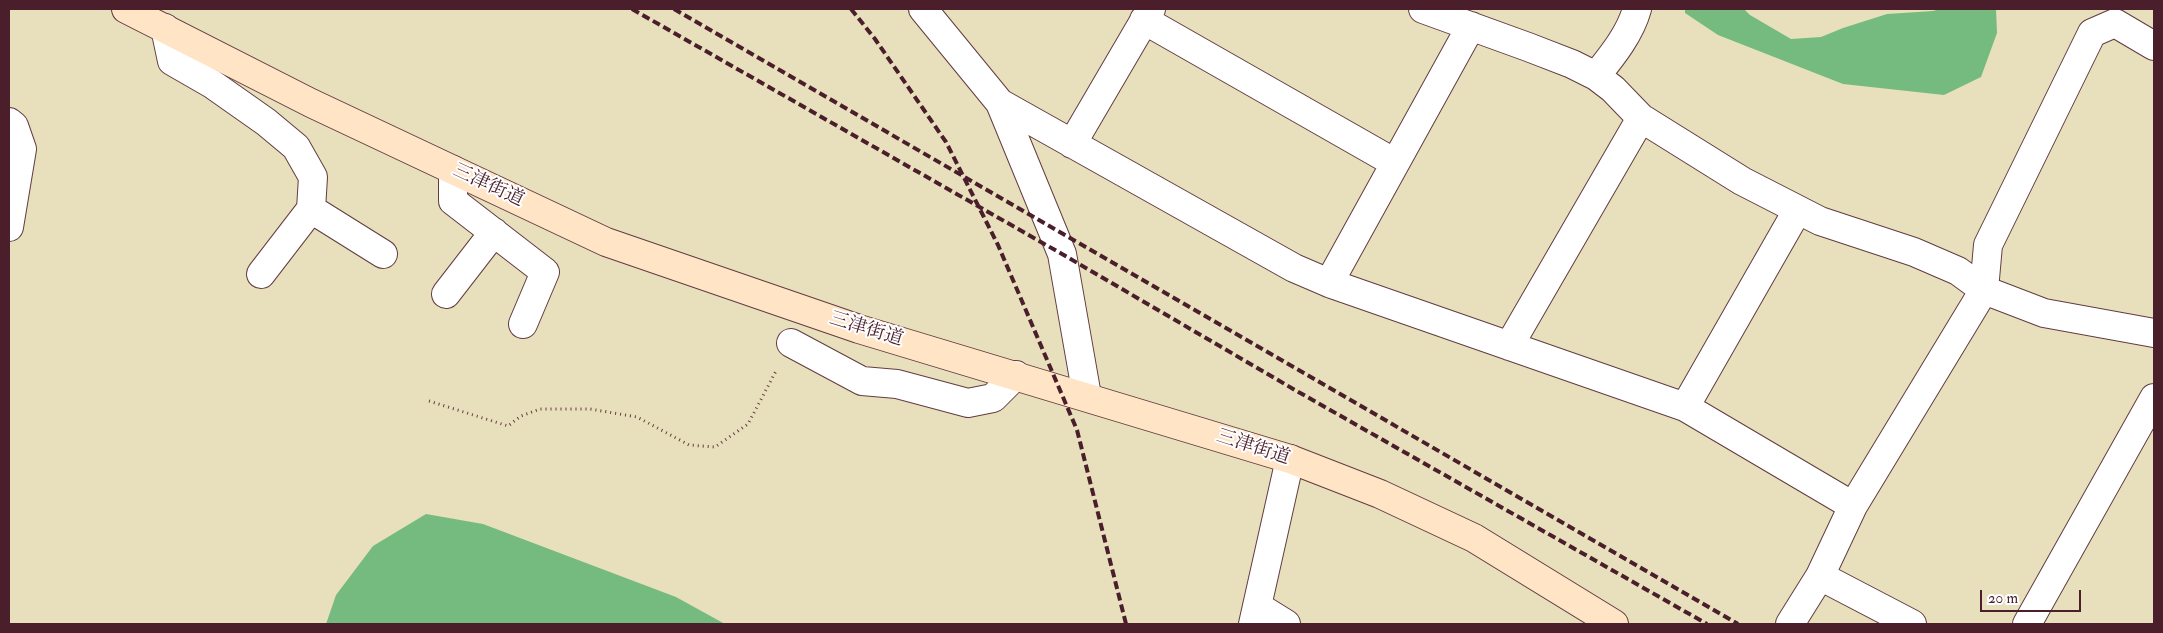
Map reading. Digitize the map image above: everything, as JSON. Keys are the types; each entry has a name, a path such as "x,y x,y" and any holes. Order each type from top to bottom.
{"street":[{"name":"三津街道","path":"126,9 311,103 606,242 859,329 1290,458 1380,494 1474,538 1614,624"},
{"path":"923,9 1000,103 1062,254 1087,396"},
{"path":"1424,9 1572,64 1596,76 1641,118 1742,181 1797,211 1820,221 1932,260 1958,271 1984,290 2044,313 2154,334"},
{"path":"1596,76 1613,55 1634,20 1637,9"},
{"path":"1072,144 1147,14 1395,163"},
{"path":"1790,624 1820,576 1853,506 1984,290 1988,245 2092,33 2115,22 2154,46"},
{"path":"1329,282 1471,26"},
{"path":"165,28 172,61 212,84 266,122 296,147 313,177 311,209 261,274"},
{"path":"1000,103 1294,268 1508,346 1685,407 1853,506"},
{"path":"1508,346 1641,118"},
{"path":"9,122 14,126 22,149 9,227"},
{"path":"453,170 453,201 545,272 523,324"},
{"path":"311,209 383,254"},
{"path":"1685,407 1797,211"},
{"path":"446,294 494,232"},
{"path":"791,343 862,381 897,384 968,403 993,398 1016,375"},
{"path":"2027,624 2154,398"},
{"path":"1286,624 1255,615 1290,458"},
{"path":"1820,576 1912,624"}],"path":[{"path":"430,401 508,426 521,416 540,409 590,409 637,417 689,445 714,447 748,424 791,343"}],"green space":[{"path":"1685,9 1744,9 1750,15 1791,39 1821,37 1887,14 1940,9 1996,9 1997,33 1981,77 1944,95 1843,84 1718,35 1685,13"},
{"path":"426,514 483,524 676,597 725,624 326,624 336,595 373,546"}],"railway":[{"path":"632,9 1707,624"},
{"path":"674,9 1738,624"},
{"path":"851,9 875,39 946,142 998,245 1077,430 1126,624"}]}
